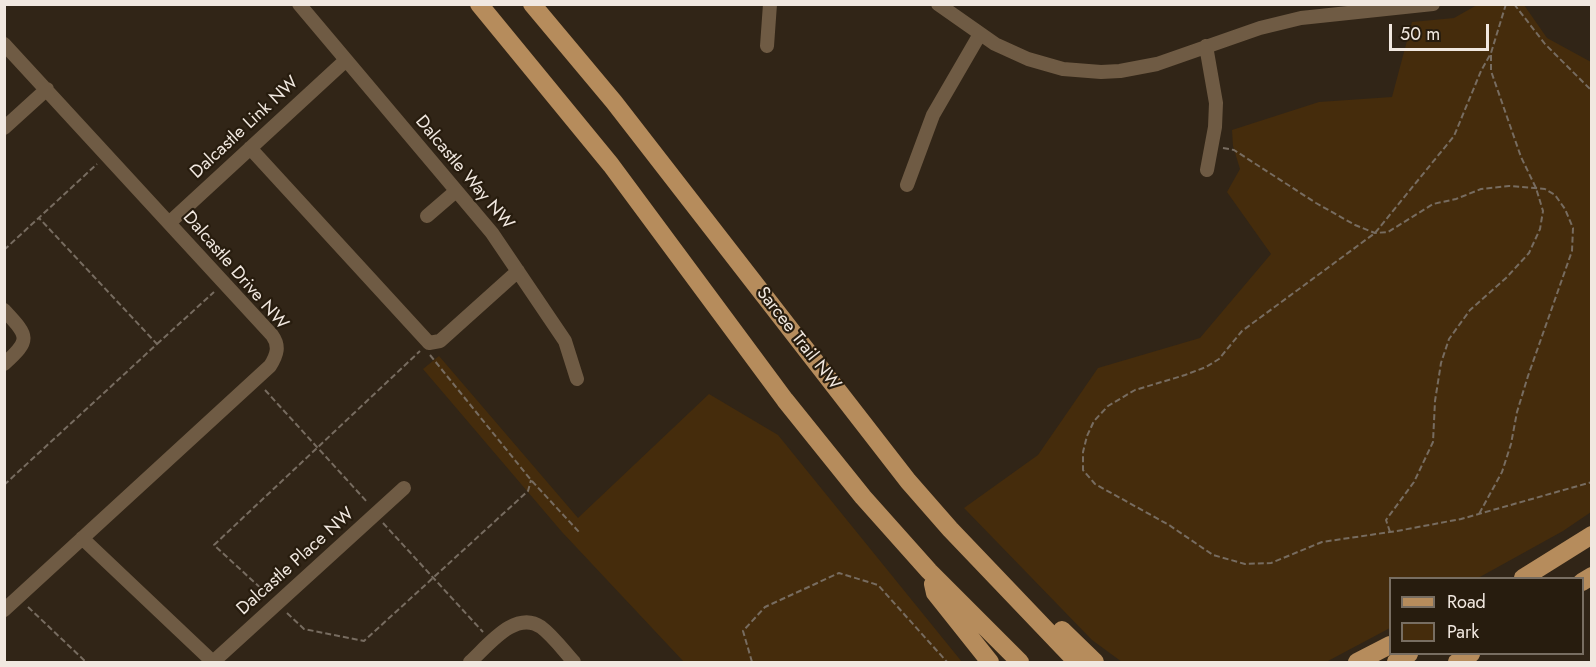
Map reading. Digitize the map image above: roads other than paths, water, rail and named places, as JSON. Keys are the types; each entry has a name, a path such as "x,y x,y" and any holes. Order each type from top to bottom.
{"main road":[{"path":"479,4 611,165 785,400 863,497 929,571 1020,663"},
{"name":"Sarcee Trail NW","path":"532,4 614,102 908,481 950,529 1077,663"},
{"path":"950,529 989,558 1095,663"},
{"path":"1526,577 1592,535"},
{"path":"929,571 935,593 990,663"},
{"path":"1357,663 1389,646"},
{"path":"1456,663 1471,655"}],"street":[{"name":"Dalcastle Way NW","path":"299,4 492,233 565,341 577,379"},
{"path":"767,46 770,4"},
{"path":"938,4 980,34 1011,52 1063,69 1082,72 1138,69 1260,28 1335,10 1433,4"},
{"path":"907,185 933,115 980,34"},
{"name":"Dalcastle Drive NW","path":"4,44 275,340 277,351 270,366 4,610"},
{"path":"1206,46 1216,103 1215,127 1207,170"},
{"name":"Dalcastle Link NW","path":"169,223 346,60"},
{"path":"4,128 47,89"},
{"path":"250,148 429,343 440,341 518,271"},
{"path":"427,216 456,191"},
{"path":"4,310 22,330 24,339 20,349 4,364"},
{"name":"Dalcastle Place NW","path":"213,663 404,488"},
{"path":"82,538 213,663"},
{"path":"470,663 510,626 525,622 541,628 574,663"}]}
